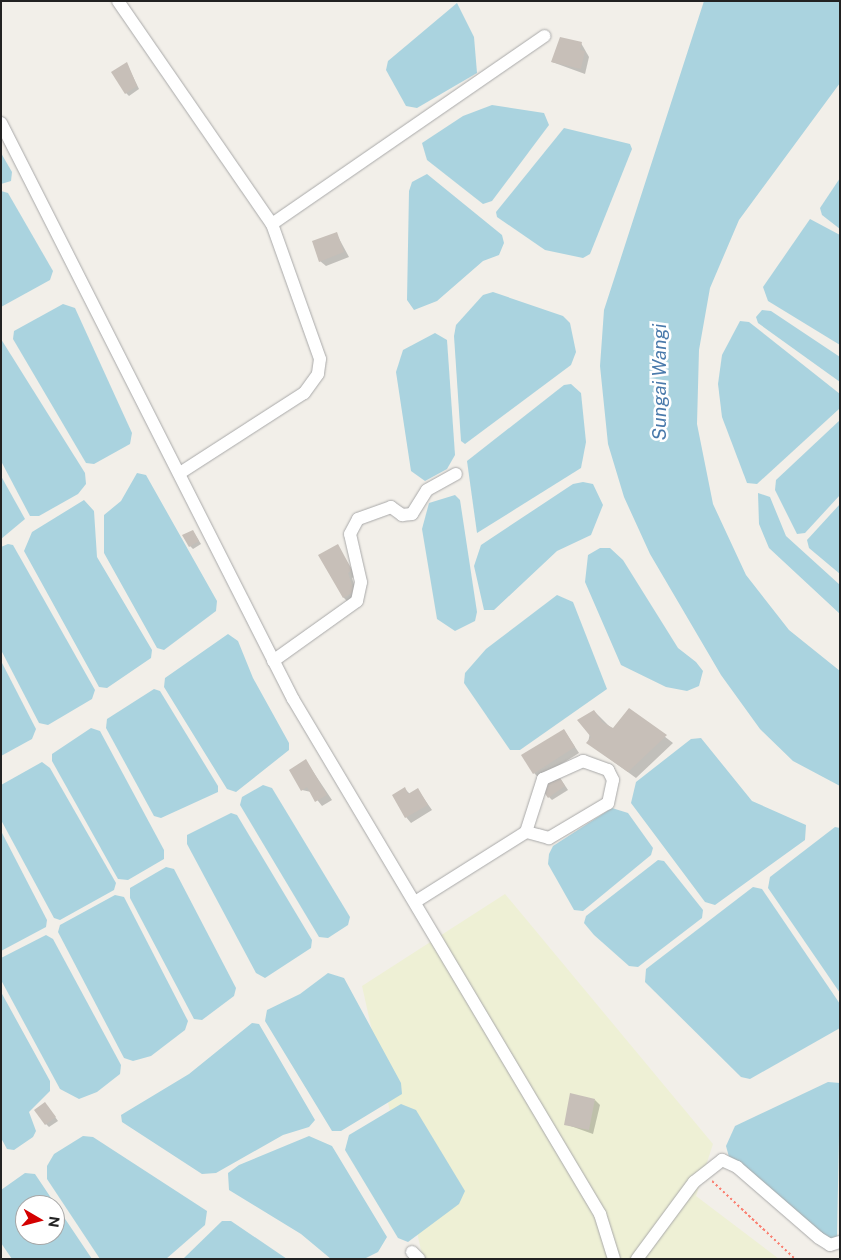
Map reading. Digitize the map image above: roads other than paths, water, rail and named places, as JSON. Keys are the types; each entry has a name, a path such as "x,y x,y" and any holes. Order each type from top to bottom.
{"street":[{"path":"118,1 272,224 301,294 320,359 318,374 304,393 180,473"},
{"path":"272,224 545,36"},
{"path":"1,123 180,473 273,661 346,794 415,902 600,1214 614,1259"},
{"path":"273,661 357,601 361,582 350,534 358,519 390,507 402,515 412,514 426,490 456,474"},
{"path":"415,902 526,832 543,779 584,761 608,770 613,780 608,804 549,838 526,832"},
{"path":"637,1259 704,1172 727,1160 819,1238 830,1245 840,1242"}],"water":[{"name":"Sungai Wangi","path":"704,1 840,1 840,83 739,220 710,288 699,350 697,424 713,504 746,575 789,630 840,671 840,786 793,761 760,729 721,675 650,554 624,497 608,444 600,366 604,310"},
{"path":"457,3 474,37 477,73 417,108 406,106 386,70 388,61"},
{"path":"492,105 544,113 549,125 492,201 483,204 427,160 422,143 463,116"},
{"path":"564,128 630,144 632,149 590,254 583,258 545,250 497,217 496,212"},
{"path":"1,153 12,172 11,181 1,184"},
{"path":"427,174 502,235 504,243 499,255 483,261 437,301 414,310 407,300 409,191 412,182"},
{"path":"840,178 840,229 822,215 820,208"},
{"path":"1,191 8,193 53,271 50,280 1,307"},
{"path":"810,219 840,235 840,345 768,301 763,287"},
{"path":"493,292 563,316 570,323 576,352 571,365 465,444 461,441 454,336 456,325 483,295"},
{"path":"63,304 75,308 132,433 130,444 94,464 86,463 13,339 14,331"},
{"path":"762,310 771,311 840,357 840,382 758,323 756,317"},
{"path":"740,321 749,322 840,394 839,409 757,484 747,483 722,417 718,384 722,355"},
{"path":"435,333 447,340 455,455 447,469 425,481 411,471 396,372 403,350"},
{"path":"1,339 85,473 86,484 78,494 39,516 30,516 1,461"},
{"path":"571,384 581,393 586,442 581,468 477,533 467,461 564,385"},
{"path":"840,420 840,495 805,533 797,534 775,490 776,480"},
{"path":"137,473 146,475 217,601 216,611 164,650 157,648 104,553 104,515 121,501"},
{"path":"1,476 25,519 1,539"},
{"path":"583,482 593,484 603,505 591,535 557,551 494,610 484,610 474,566 481,545 573,484"},
{"path":"758,493 770,497 786,536 840,585 840,614 769,548 759,524"},
{"path":"455,495 460,500 477,612 475,621 455,631 437,619 422,529 429,503"},
{"path":"84,500 94,511 97,557 152,650 151,658 107,688 99,687 24,551 32,532"},
{"path":"840,504 840,574 809,548 807,540"},
{"path":"8,544 13,545 95,690 92,699 48,725 39,723 1,650 1,547"},
{"path":"600,548 610,548 623,560 678,648 696,662 703,671 699,686 687,691 666,687 621,665 585,582 588,555"},
{"path":"557,595 573,602 607,689 520,750 510,750 464,683 465,673 486,649"},
{"path":"228,634 238,641 253,678 289,743 289,750 236,792 227,789 164,687 165,678"},
{"path":"1,661 36,729 32,739 1,756"},
{"path":"154,689 160,691 218,786 218,792 161,818 154,816 106,728 107,719"},
{"path":"91,728 100,731 164,850 164,859 128,880 118,879 52,761 52,754"},
{"path":"701,738 752,801 806,825 805,840 715,905 705,902 631,803 636,782 691,739"},
{"path":"42,762 50,768 116,883 114,890 60,920 54,918 1,820 1,785"},
{"path":"263,785 272,788 350,917 348,925 328,938 319,937 240,805 242,797"},
{"path":"612,808 628,813 653,848 651,855 583,911 574,910 548,864 549,854 553,846"},
{"path":"231,813 237,815 312,940 311,948 265,978 256,973 187,844 187,835"},
{"path":"835,827 840,828 840,993 768,888 770,877"},
{"path":"1,831 47,920 46,927 1,951"},
{"path":"658,860 664,861 703,910 702,918 638,967 629,966 594,935 584,923 586,916"},
{"path":"166,867 174,869 236,988 234,996 202,1020 194,1019 130,898 130,888"},
{"path":"753,887 762,889 840,1004 840,1028 750,1079 741,1077 645,982 646,969"},
{"path":"115,895 124,897 188,1021 185,1030 151,1056 133,1061 124,1058 58,932 60,925"},
{"path":"46,935 53,939 121,1065 120,1074 97,1092 79,1099 60,1089 1,980 1,958"},
{"path":"328,973 344,978 401,1083 402,1094 341,1131 332,1131 265,1021 267,1010 300,994"},
{"path":"1,992 50,1081 50,1091 29,1112 36,1131 33,1137 14,1150 7,1149 1,1138"},
{"path":"252,1023 259,1024 315,1120 309,1127 283,1135 216,1173 202,1174 122,1122 121,1115 189,1074"},
{"path":"828,1082 840,1083 837,1238 828,1238 729,1157 726,1146 735,1126"},
{"path":"401,1104 416,1110 465,1191 459,1204 408,1242 398,1238 345,1150 349,1135"},
{"path":"83,1136 93,1137 207,1211 205,1225 166,1259 100,1259 65,1206 65,1195 58,1195 47,1179 47,1166 54,1154"},
{"path":"309,1136 332,1146 387,1237 378,1252 364,1259 331,1259 301,1234 229,1190 228,1173 239,1165"},
{"path":"25,1173 35,1174 49,1195 15,1195 15,1245 65,1245 65,1219 92,1259 12,1259 1,1243 1,1190"},
{"path":"222,1221 231,1221 287,1259 183,1259"}]}
